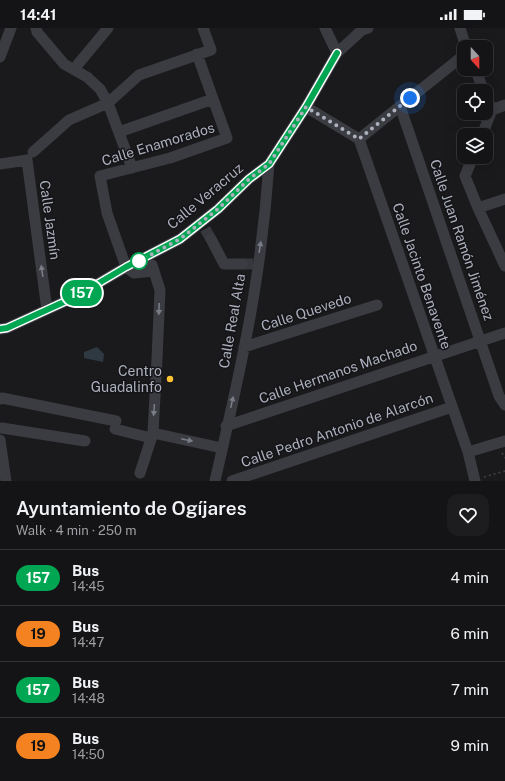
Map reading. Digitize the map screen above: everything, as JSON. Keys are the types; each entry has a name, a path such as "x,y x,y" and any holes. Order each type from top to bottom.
{"street":[{"path":"1,50 11,28"},
{"path":"36,28 37,32 64,64 87,77 100,89 108,103 132,168"},
{"path":"74,69 108,28"},
{"path":"33,152 69,120 108,103 139,75 211,50 203,28"},
{"path":"325,28 337,53"},
{"name":"Calle Veracruz","path":"0,329 7,328 77,296 126,267 203,226 249,179 269,164 306,107 337,53 362,30 368,28"},
{"path":"460,28 464,40"},
{"path":"119,132 213,99 197,54"},
{"path":"306,107 359,139 457,61"},
{"name":"Calle Enamorados","path":"126,267 107,213 100,176 170,158 227,138 213,99"},
{"path":"493,110 505,105"},
{"name":"Calle Juan Ramón Jiménez","path":"400,106 499,396 505,405"},
{"name":"Calle Jacinto Benavente","path":"359,139 468,452 474,480"},
{"name":"Calle Jazmín","path":"0,164 26,160 47,310"},
{"name":"Calle Real Alta","path":"214,481 244,347 254,293 256,264 263,230 269,164"},
{"path":"470,164 465,176 505,266"},
{"path":"249,179 263,181 268,186"},
{"path":"478,208 505,199"},
{"path":"211,239 224,264 242,264"},
{"path":"140,473 152,435 157,359 160,290 150,255"},
{"path":"126,267 134,273 154,271"},
{"name":"Calle Quevedo","path":"244,347 376,305"},
{"name":"Calle Hermanos Machado","path":"226,426 480,340 505,333"},
{"path":"0,399 2,398 152,435 222,448"},
{"name":"Calle Pedro Antonio de Alarcón","path":"232,481 452,407"},
{"path":"6,481 1,431 85,441"},
{"path":"468,452 505,441"}],"path":[{"path":"474,480 505,471"}],"shaded area":[{"path":"97,347 104,354 103,362 84,358 84,352"}],"tunnel":[{"path":"205,229 211,239"},
{"path":"242,264 254,264"}],"bus line":[{"name":"157","path":"0,329 7,328 77,296 126,267 180,239 218,209 249,179 269,164 306,107 337,53"}],"place":[{"name":"Centro Guadalinfo","path":"170,379"}],"route":[{"path":"139,261 180,239 218,209 249,179 269,164 306,107 359,139 410,98"}]}
